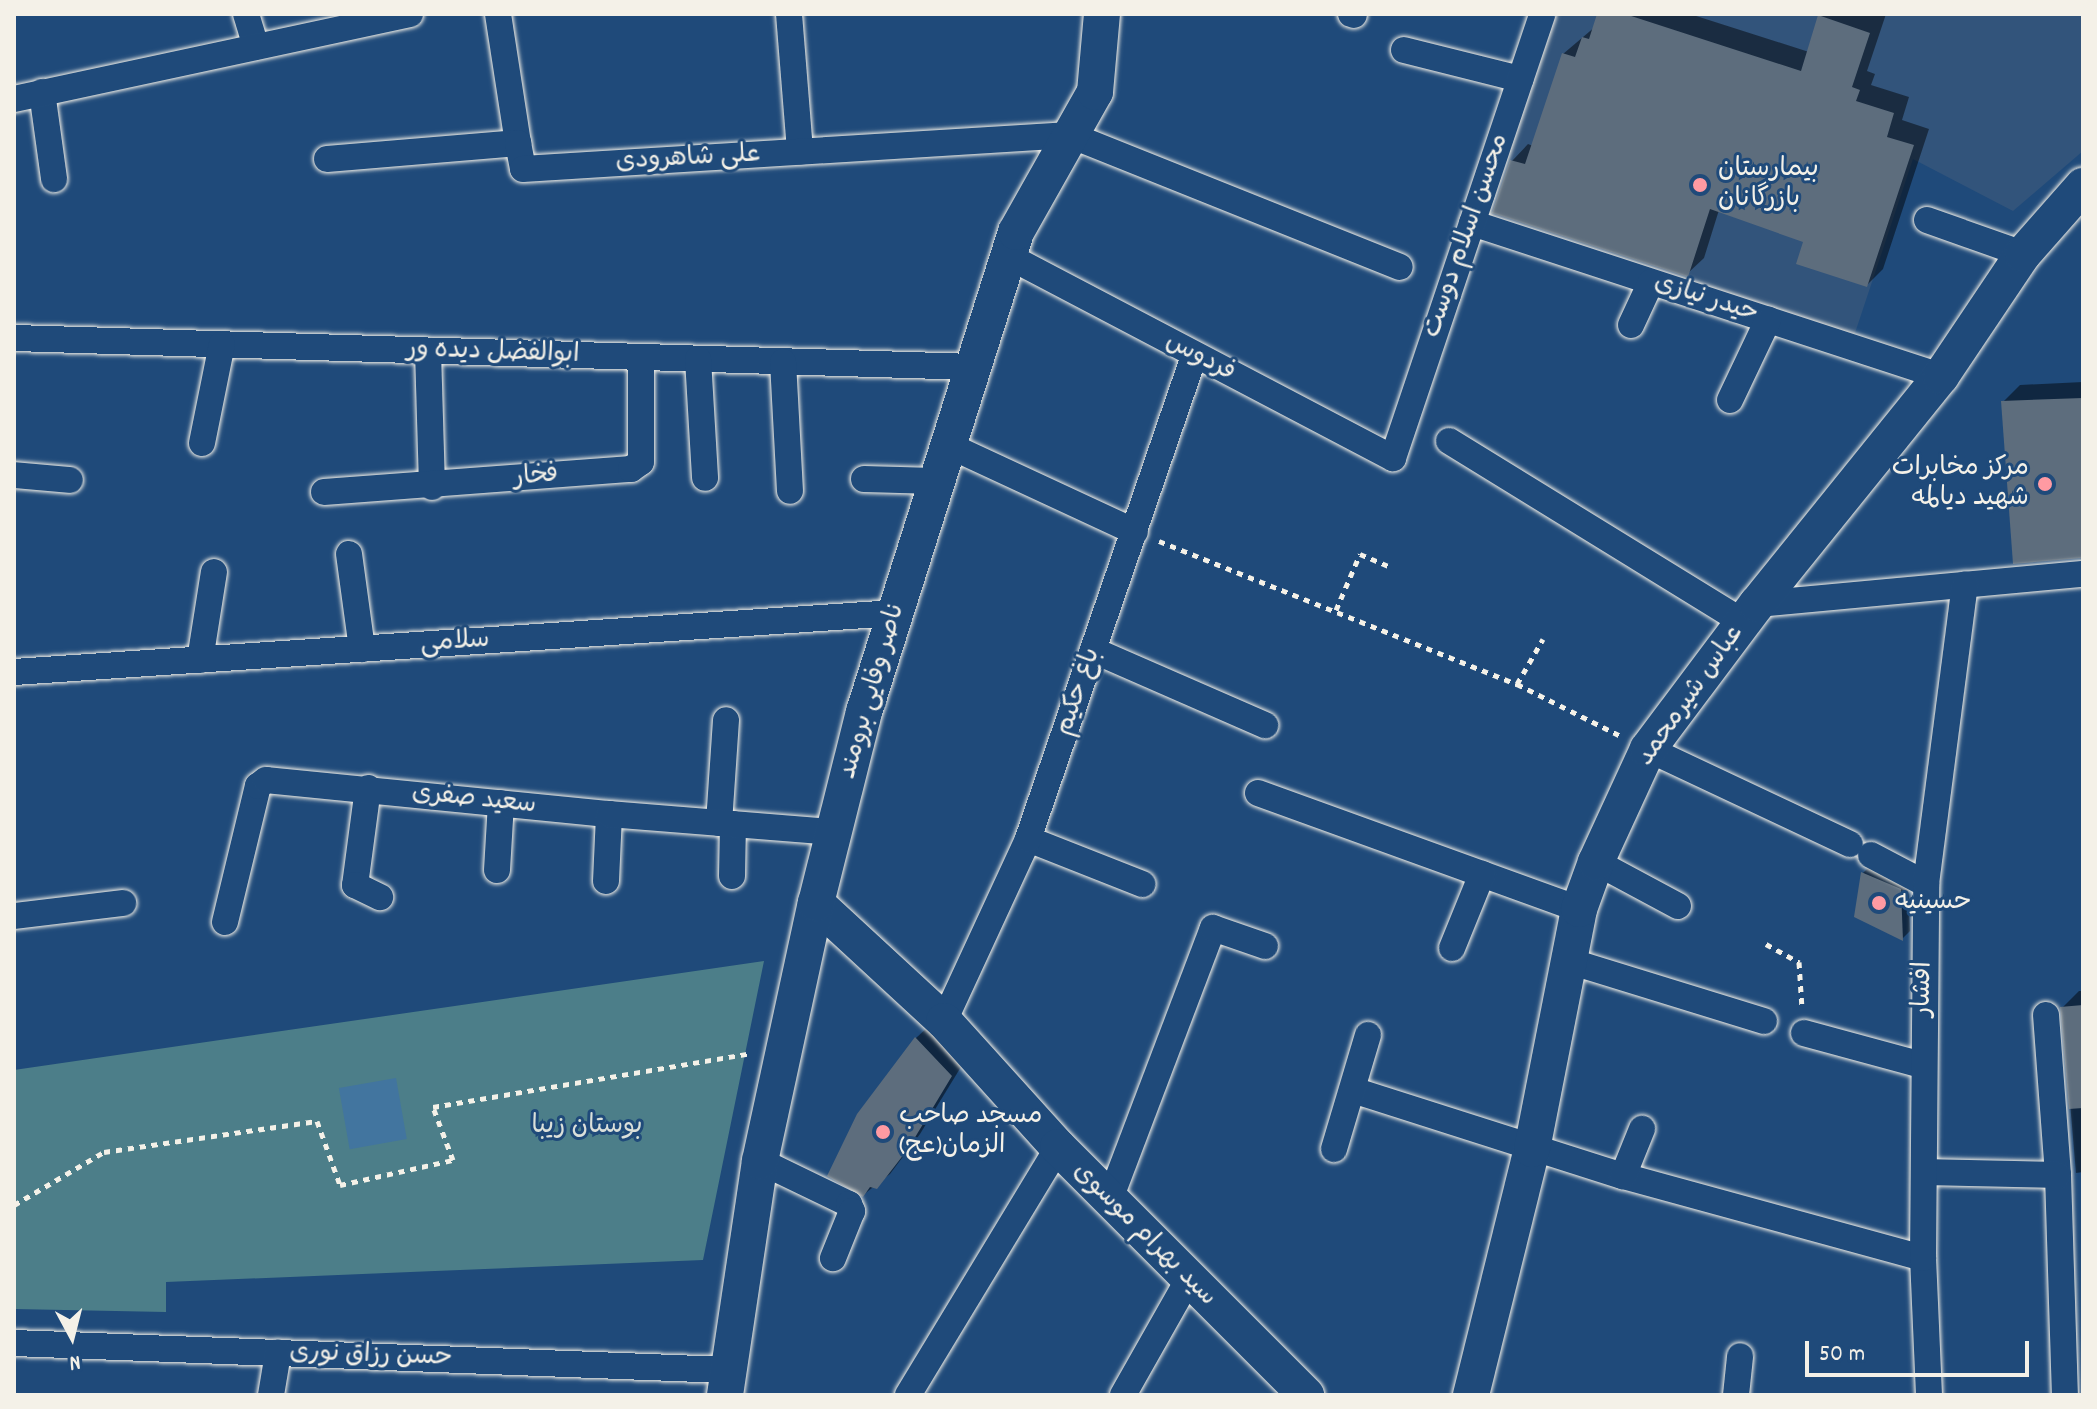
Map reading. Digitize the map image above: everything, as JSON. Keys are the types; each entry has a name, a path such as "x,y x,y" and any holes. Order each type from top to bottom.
{"street":[{"path":"246,14 256,47"},
{"path":"14,99 410,14"},
{"path":"327,159 518,143 498,14"},
{"path":"789,14 800,152"},
{"name":"ناصر وفایی برومند","path":"726,1383 760,1161 783,1047 864,712 1016,232 1095,92 1102,14"},
{"name":"محسن اسلام دوست","path":"1393,458 1542,14"},
{"path":"1404,50 1520,79"},
{"path":"42,92 54,179"},
{"path":"1070,135 1400,267"},
{"name":"علی شاهرودی","path":"518,143 523,169 1070,135"},
{"name":"عباس شیرمحمد","path":"1471,1395 1532,1149 1579,909 1596,862 1648,749 1750,613 1941,376 2023,254 2083,186"},
{"path":"1927,220 2023,254"},
{"name":"حیدر نیازی","path":"1472,223 1941,376"},
{"name":"فردوس","path":"1008,256 1393,458"},
{"path":"1631,325 1651,282"},
{"path":"1730,400 1768,320"},
{"name":"ابوالفضل دیده ور","path":"14,338 973,367"},
{"path":"202,443 222,344"},
{"path":"428,351 432,487"},
{"name":"باغ حکیم","path":"944,1021 1028,839 1194,356"},
{"name":"فخار","path":"324,492 432,487 631,469 641,462 641,357"},
{"path":"698,359 705,478"},
{"path":"783,362 790,491"},
{"path":"1449,441 1750,613 1965,585 2083,574"},
{"path":"948,445 1135,532"},
{"path":"14,475 70,480"},
{"path":"864,479 936,481"},
{"path":"349,554 362,649"},
{"path":"200,660 214,572"},
{"name":"افشار","path":"1929,1395 1923,1258 1925,1172 1922,1065 1926,884 1965,585"},
{"name":"سلامی","path":"14,672 896,613"},
{"path":"1093,650 1265,725"},
{"path":"726,720 726,823 732,876"},
{"path":"1648,749 1860,849 1926,884"},
{"name":"سعید صفری","path":"225,922 258,786 266,780 609,814 833,832"},
{"path":"368,788 355,885 380,897"},
{"path":"1258,793 1579,909"},
{"path":"497,870 501,803"},
{"path":"606,881 609,814"},
{"path":"1028,839 1142,884"},
{"path":"1596,862 1678,906"},
{"path":"1452,948 1482,874"},
{"path":"14,916 123,903"},
{"name":"سید بهرام موسوی","path":"816,903 944,1021 1058,1147 1306,1395"},
{"path":"1110,1199 1213,928 1265,946"},
{"path":"1569,961 1764,1021"},
{"path":"2046,1015 2058,1175 2065,1395"},
{"path":"1804,1033 1922,1065"},
{"path":"1334,1149 1368,1035"},
{"path":"1353,1090 1623,1176 1923,1258"},
{"path":"1623,1176 1642,1129"},
{"path":"908,1395 1058,1147"},
{"path":"760,1161 849,1204 852,1211 833,1258"},
{"path":"1925,1172 2058,1175"},
{"path":"1123,1395 1188,1280"},
{"name":"حسن رزاق نوری","path":"14,1343 278,1353 726,1383"},
{"path":"271,1395 278,1353"},
{"path":"1736,1395 1740,1356"}],"path":[{"path":"1135,532 1517,684 1648,749"},
{"path":"1336,610 1360,554 1391,567"},
{"path":"1517,684 1543,639"},
{"path":"1766,944 1799,962 1804,1033"},
{"path":"14,1205 104,1152 317,1121 340,1185 453,1160 433,1107 783,1047"}],"shaded area":[{"name":"بیمارستان بازرگانان","path":"1551,14 2083,14 2083,151 2013,211 1913,159 1853,339 1486,220"},
{"path":"396,1078 407,1139 350,1149 339,1088"}],"green space":[{"name":"بوستان زیبا","path":"764,961 703,1260 166,1282 166,1312 14,1309 14,1070"}],"building":[{"path":"1597,14 1625,14 1801,71 1818,15 1870,33 1852,87 1860,90 1856,101 1894,113 1887,137 1914,145 1867,287 1796,264 1803,242 1710,209 1688,277 1492,213 1510,160 1525,164 1562,53 1575,57 1582,37 1589,39"},
{"name":"مرکز مخابرات شهید دیالمه","path":"2083,398 2083,558 2013,564 2001,401"},
{"name":"حسینیه","path":"1861,872 1901,889 1903,941 1854,917"},
{"path":"2083,1005 2083,1108 2069,1109 2060,1007"},
{"name":"مسجد صاحب الزمان(عج)","path":"915,1037 952,1076 908,1149 877,1189 870,1187 863,1197 827,1176 857,1114"}],"place":[{"name":"بیمارستان بازرگانان","path":"1700,185"},
{"name":"مرکز مخابرات شهید دیالمه","path":"2045,484"},
{"name":"حسینیه","path":"1879,903"},
{"name":"مسجد صاحب الزمان(عج)","path":"883,1132"}]}
